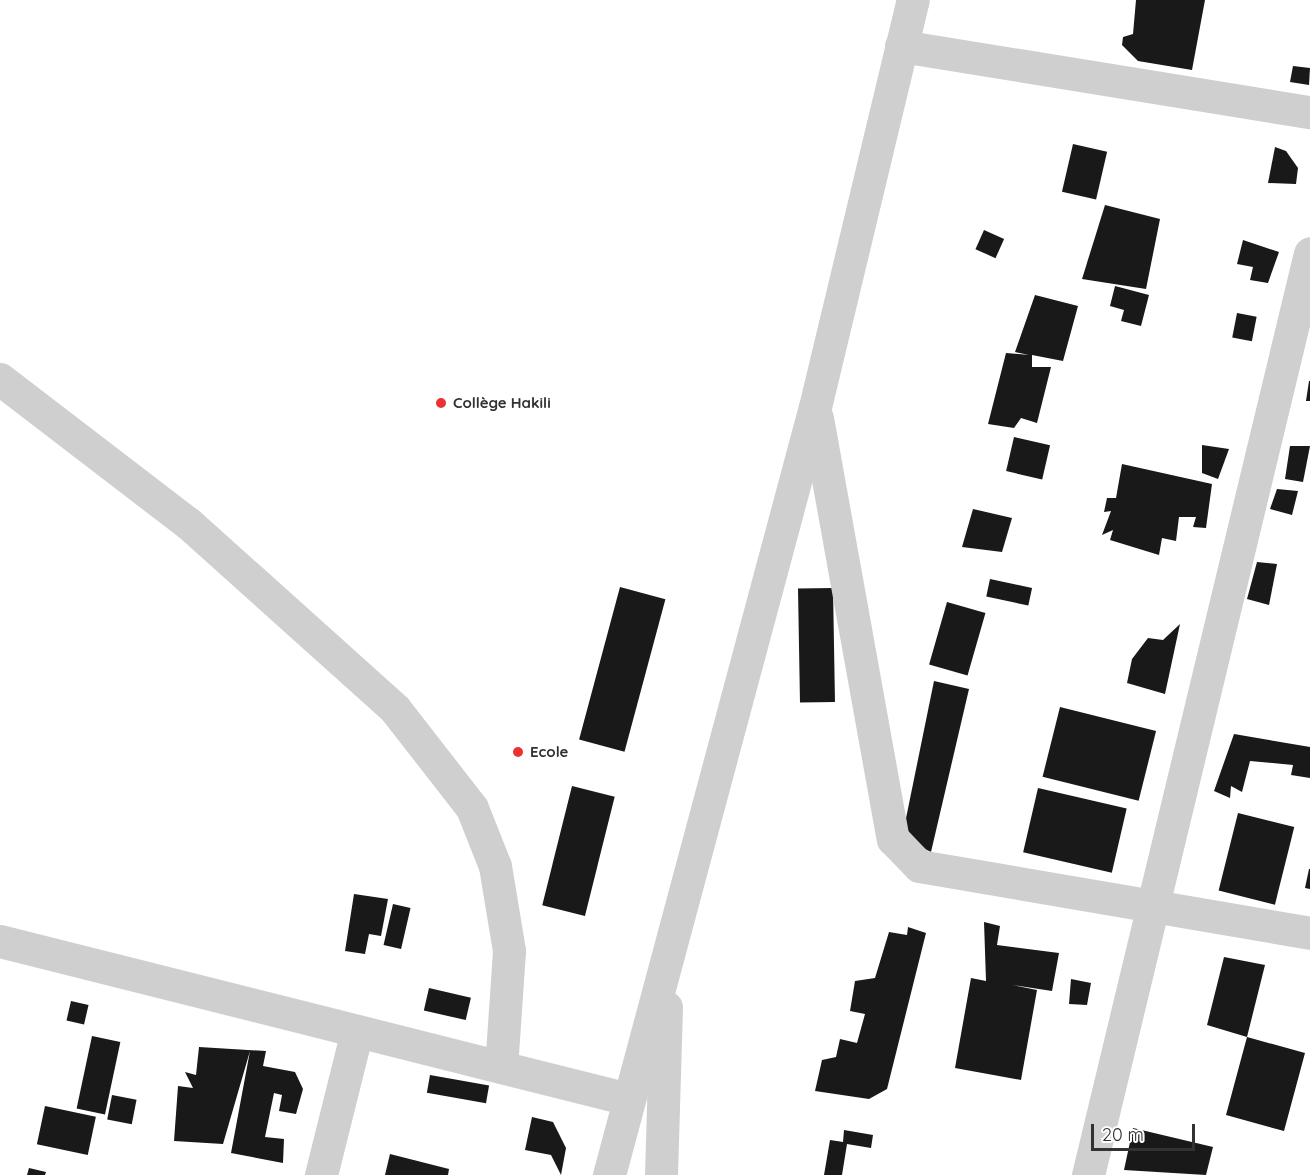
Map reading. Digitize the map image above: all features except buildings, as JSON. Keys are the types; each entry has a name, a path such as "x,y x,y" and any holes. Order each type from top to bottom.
{"street":[{"path":"609,1175 815,407 900,46 914,0"},
{"path":"900,46 1310,112"},
{"path":"1088,1175 1310,252"},
{"path":"0,379 188,523 395,709 472,808 495,866 509,951 501,1067"},
{"path":"815,407 893,838 919,866 1310,933"},
{"path":"0,941 628,1099"},
{"path":"661,1175 669,949"},
{"path":"321,1175 357,1031"}],"place":[{"name":"Collège Hakili","path":"441,403"},
{"name":"Ecole","path":"518,752"}]}
